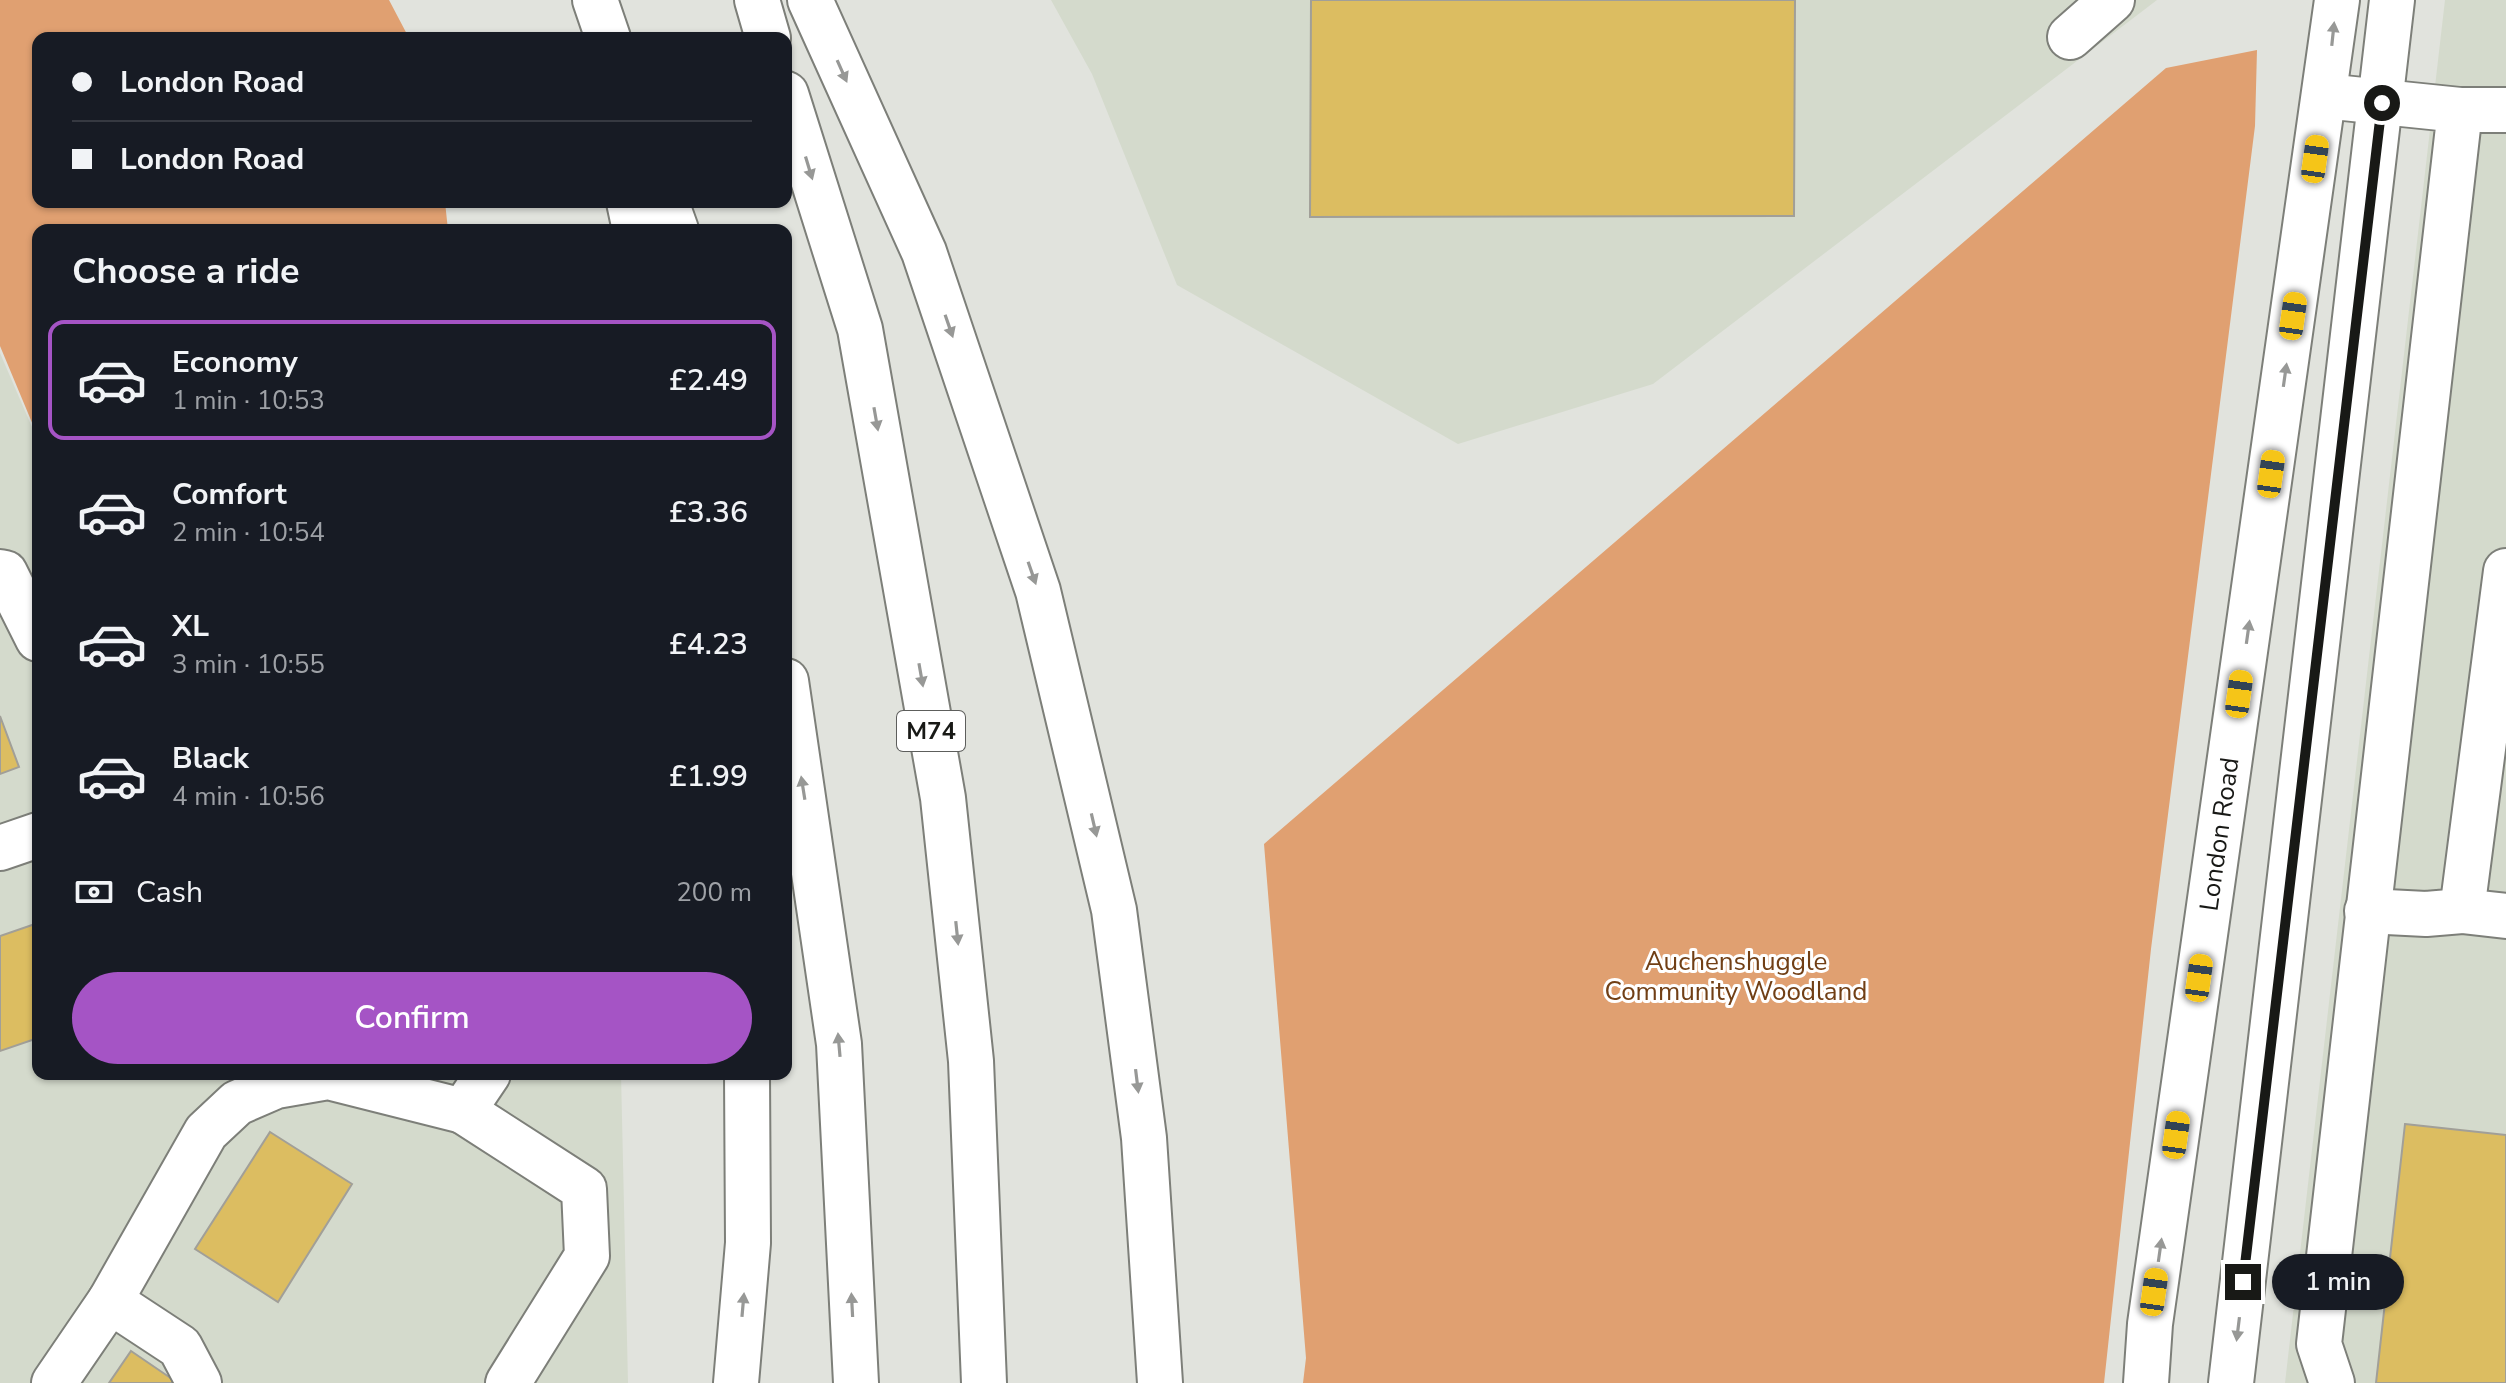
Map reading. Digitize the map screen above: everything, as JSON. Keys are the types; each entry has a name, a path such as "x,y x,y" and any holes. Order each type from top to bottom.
{"main road":[{"path":"588,0 594,32"},
{"path":"595,0 606,32"},
{"path":"757,0 766,32"},
{"path":"810,0 924,252 1038,591 1114,910 1144,1138 1160,1383"},
{"path":"2070,37 2112,0"},
{"name":"London Road","path":"2146,1383 2150,1324 2337,0"},
{"path":"2231,1383 2392,0"},
{"path":"2324,96 2460,110 2506,110"},
{"path":"2332,1383 2319,1344 2460,110"},
{"name":"M74","path":"792,113 860,329 943,798 971,1061 984,1383"},
{"path":"2462,911 2506,571"},
{"path":"0,572 5,573 32,627"},
{"path":"792,722 839,1044 856,1383"},
{"path":"0,848 32,837"},
{"path":"2367,911 2426,914 2462,911 2506,916"},
{"path":"54,1383 110,1301 206,1132 237,1103 276,1086 311,1080"},
{"path":"340,1080 463,1111 584,1189 587,1256 508,1383"},
{"path":"463,1111 484,1080"},
{"path":"736,1383 748,1243 747,1080"},
{"path":"110,1301 180,1347 199,1383"}],"shaded area":[{"path":"1051,0 2157,0 1653,384 1458,444 1177,285 1092,74"},
{"path":"2445,0 2506,0 2506,1383 2285,1383"},
{"path":"0,353 32,427 32,1080 621,1080 628,1383 0,1383"}],"green space":[{"path":"0,0 389,0 406,32 32,32 32,208 446,208 447,224 32,224 32,423 0,346"},
{"name":"Auchenshuggle Community Woodland","path":"2257,50 2255,126 2151,949 2104,1383 1303,1383 1306,1358 1264,844 2166,68"}],"building":[{"path":"1311,0 1795,0 1794,216 1310,217"},
{"path":"0,716 19,767 0,774"},
{"path":"32,925 32,1040 0,1051 0,936"},
{"path":"2405,1124 2506,1135 2506,1383 2376,1383"},
{"path":"270,1132 352,1184 278,1302 195,1249"},
{"path":"131,1351 175,1381 174,1383 109,1383"}],"route":[{"path":"2243,1282 2382,103"}]}
